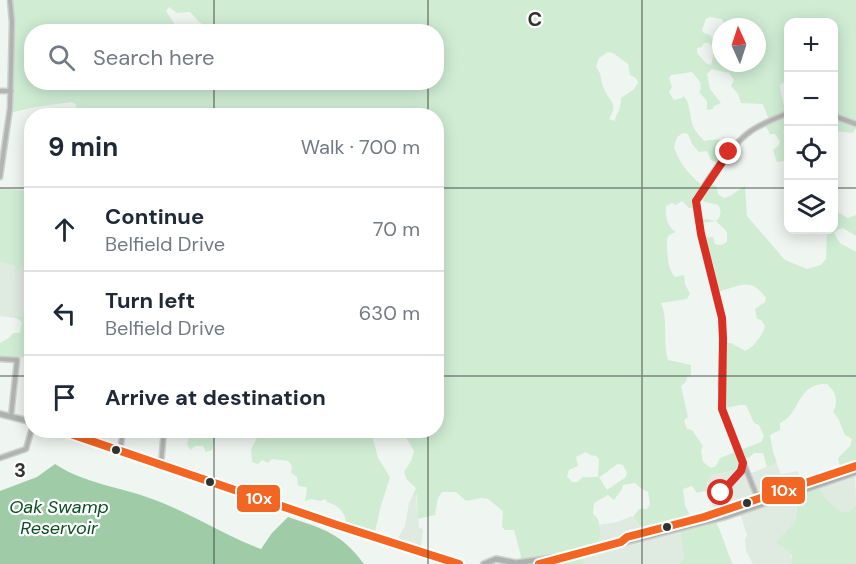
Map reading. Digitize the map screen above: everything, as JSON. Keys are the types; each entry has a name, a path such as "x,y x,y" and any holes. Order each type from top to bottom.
{"highway":[{"path":"0,414 24,420"},
{"path":"80,438 432,557 459,564"},
{"path":"726,513 759,499 856,466"},
{"path":"539,564 628,542 856,472"},
{"path":"484,564 496,559 516,563 571,556"}],"street":[{"path":"0,177 9,125 11,91 10,0"},
{"path":"0,91 11,91"},
{"path":"759,499 722,409 722,318 701,234 696,201 721,162 740,141 757,127 784,115"},
{"path":"838,117 856,124"},
{"path":"0,359 17,360 11,416"},
{"path":"0,459 26,449 29,438"},
{"path":"120,452 122,438"},
{"path":"160,466 163,438"},
{"path":"726,513 720,498 721,493 741,471 743,463"}],"shaded area":[{"path":"10,0 856,0 856,128 853,133 838,131 838,18 784,18 784,82 780,85 784,108 784,161 777,162 773,150 780,141 775,134 770,134 765,125 769,120 763,104 741,103 738,94 731,86 734,80 729,73 725,72 766,72 766,18 710,17 706,19 702,30 710,35 712,46 704,43 702,47 697,48 697,53 707,64 711,65 712,61 712,69 707,74 710,89 721,103 707,110 707,101 699,92 700,82 692,72 671,75 669,78 672,87 669,92 674,100 683,96 686,99 694,128 704,141 719,139 729,152 719,164 711,160 707,151 699,152 692,144 688,134 683,133 677,137 674,147 682,164 704,187 708,182 717,187 718,194 724,198 745,186 747,216 785,260 807,269 821,265 826,259 827,234 835,234 840,243 856,252 856,475 855,473 842,476 838,458 850,446 852,439 845,435 833,412 836,397 833,390 827,384 817,385 804,393 792,413 780,423 780,430 770,435 777,463 767,467 763,453 754,453 743,460 738,469 711,475 707,483 708,492 697,493 692,486 683,489 685,505 693,522 713,517 733,564 679,564 684,557 679,527 647,534 633,517 639,509 647,509 650,504 648,492 635,483 623,485 614,500 608,495 594,503 593,514 600,525 601,548 581,554 584,564 520,564 521,556 514,530 505,530 502,527 503,511 488,499 466,501 456,492 442,492 438,498 435,515 418,519 417,495 413,495 416,488 407,480 404,472 414,451 406,438 444,438 444,108 76,108 72,102 24,108 10,113","holes":["608,52 628,64 630,75 636,78 638,83 634,89 621,98 615,121 609,119 613,106 596,67 599,58","699,197 705,202 718,205 720,213 716,221 727,232 727,242 721,245 715,244 713,237 703,238 716,292 744,284 755,287 766,298 765,302 755,309 757,319 761,320 765,326 754,344 745,351 731,343 724,343 722,409 746,405 754,423 759,425 764,436 761,442 720,458 716,466 711,468 703,462 701,450 703,446 692,430 687,429 684,420 688,417 681,386 686,382 687,377 691,376 691,365 668,360 666,353 665,317 661,303 687,299 690,294 684,275 675,277 669,264 667,239 669,235 676,232 667,220 666,206 672,203 676,205 682,201 689,208 696,208","586,452 599,459 598,477 583,477 577,482 572,482 567,476 569,470 578,466 576,457","618,464 623,465 627,473 626,477 607,490 599,477"]},
{"path":"0,188 24,190 24,267 21,266 15,273 16,266 0,261"},
{"path":"838,212 848,218 856,215 856,236 843,228 839,229"},
{"path":"707,219 716,221 700,223"},
{"path":"0,259 24,263 24,319 0,316"},
{"path":"24,316 24,357 0,359 0,343 13,333 20,333 22,322 15,317"},
{"path":"189,438 215,438 212,450 206,452 203,446 195,446 191,450 187,445"},
{"path":"257,438 373,438 378,458 390,477 374,537 345,528 346,523 342,511 325,499 305,501 306,487 298,486 297,477 291,473 292,466 288,461 272,459 268,463 262,460 258,464 252,462 251,449"},
{"path":"776,463 781,474 798,471 802,489 793,492 798,518 785,533 780,544 790,553 792,560 791,564 753,564 746,551 747,535 740,513 737,509 716,516 708,492 708,478 711,475 745,466 749,474"},
{"path":"855,472 856,504 853,509 846,512 836,511 823,498 817,485"},
{"path":"817,484 828,502 840,511 851,510 856,504 856,564 791,564 791,554 776,543 797,517 793,492"},
{"path":"416,494 419,528 423,529 419,550 395,543 405,526 409,503"},
{"path":"632,516 647,535 679,527 684,557 679,564 584,564 581,555 600,544 601,524 614,523"}],"water":[{"name":"Oak Swamp Reservoir","path":"55,464 79,476 169,506 261,549 272,533 288,517 331,533 347,545 364,564 0,564 0,491 37,477"}],"transit line":[{"name":"10x","path":"82,438 459,564"},
{"name":"10x","path":"539,564 621,542 627,537 704,517 856,466"}],"route":[{"path":"721,493 741,471 743,463 722,409 722,318 701,234 696,201 729,152"}]}
